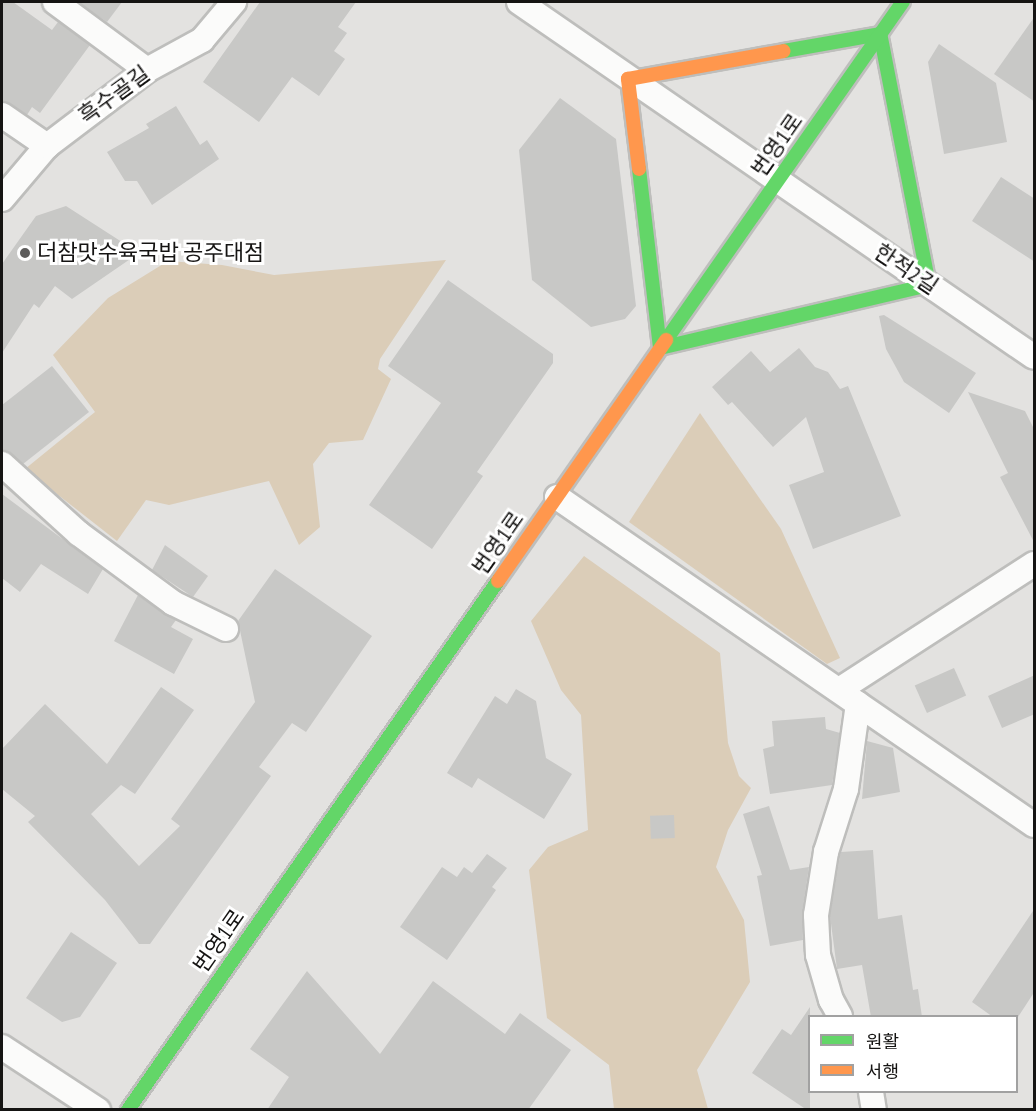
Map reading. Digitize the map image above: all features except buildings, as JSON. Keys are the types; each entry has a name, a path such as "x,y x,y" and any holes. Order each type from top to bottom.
{"main road":[{"name":"번영1로","path":"128,1110 903,2"},
{"path":"880,34 929,285 660,348 628,79 880,34"}],"street":[{"path":"55,2 147,70"},
{"name":"흑수골길","path":"2,199 47,146 147,70 202,40 234,2"},
{"name":"한적2길","path":"519,2 1035,357"},
{"path":"2,115 47,146"},
{"path":"2,464 78,532 173,603 226,629"},
{"path":"556,497 1035,825"},
{"path":"848,697 1035,564"},
{"path":"839,1015 831,1000 818,955 816,915 826,852 846,789 848,697"},
{"path":"2,1047 98,1110"},
{"path":"871,1093 874,1110"}],"shaded area":[{"path":"446,260 380,359 378,369 391,379 363,440 329,443 313,464 320,527 299,545 269,481 169,505 146,500 117,541 25,469 95,412 53,355 108,298 168,261 222,265 274,275"},
{"path":"700,413 781,529 840,658 827,664 629,522"},
{"path":"584,556 720,653 728,743 739,776 751,788 728,830 716,867 744,920 750,982 697,1070 708,1109 614,1109 609,1065 547,1018 529,870 548,847 588,830 581,715 561,690 531,621"}],"traffic: fast":[{"path":"666,340 903,2"},
{"path":"639,169 660,348 929,285 880,34"},
{"path":"784,51 880,34"},
{"path":"128,1110 498,581"}],"traffic: slow":[{"path":"639,169 628,79 784,51"},
{"path":"498,581 666,340"}],"place":[{"name":"더참맛수육국밥 공주대점","path":"25,253"}]}
